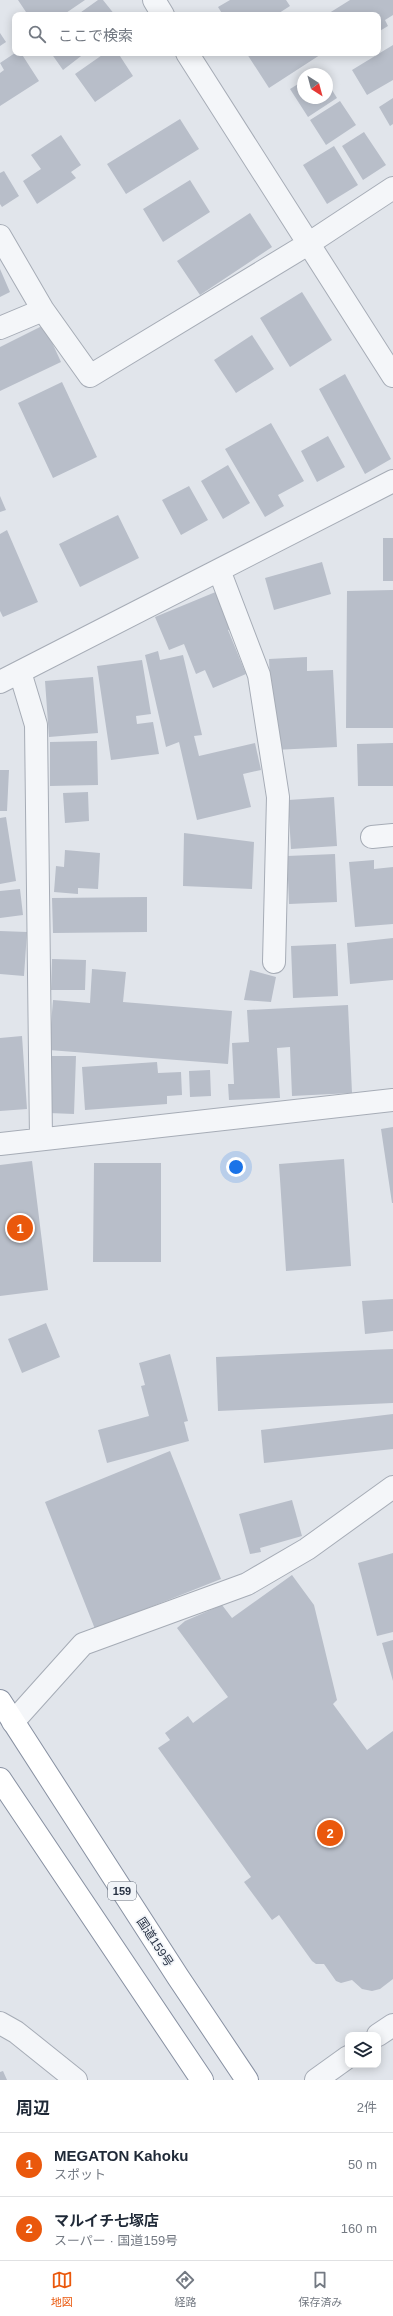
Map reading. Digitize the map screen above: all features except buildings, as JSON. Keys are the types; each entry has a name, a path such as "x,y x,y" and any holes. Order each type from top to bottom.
{"highway":[{"name":"国道159号","path":"0,1701 174,1971 247,2080"},
{"path":"0,1779 202,2080"}],"street":[{"path":"154,0 161,12"},
{"path":"189,56 393,376"},
{"path":"0,236 43,310 90,376 308,244 393,188"},
{"path":"0,328 43,310"},
{"path":"0,682 393,481"},
{"path":"219,570 259,675 278,797 274,962"},
{"path":"0,697 20,672"},
{"path":"20,672 36,725 41,1139"},
{"path":"0,1144 393,1100"},
{"path":"13,1722 83,1644 247,1584 307,1549 393,1487"},
{"path":"381,2033 393,2024"},
{"path":"8,2028 76,2080"},
{"path":"316,2080 345,2059"}],"place":[{"name":"MEGATON Kahoku","path":"20,1228"},
{"name":"マルイチ七塚店","path":"330,1833"}]}
